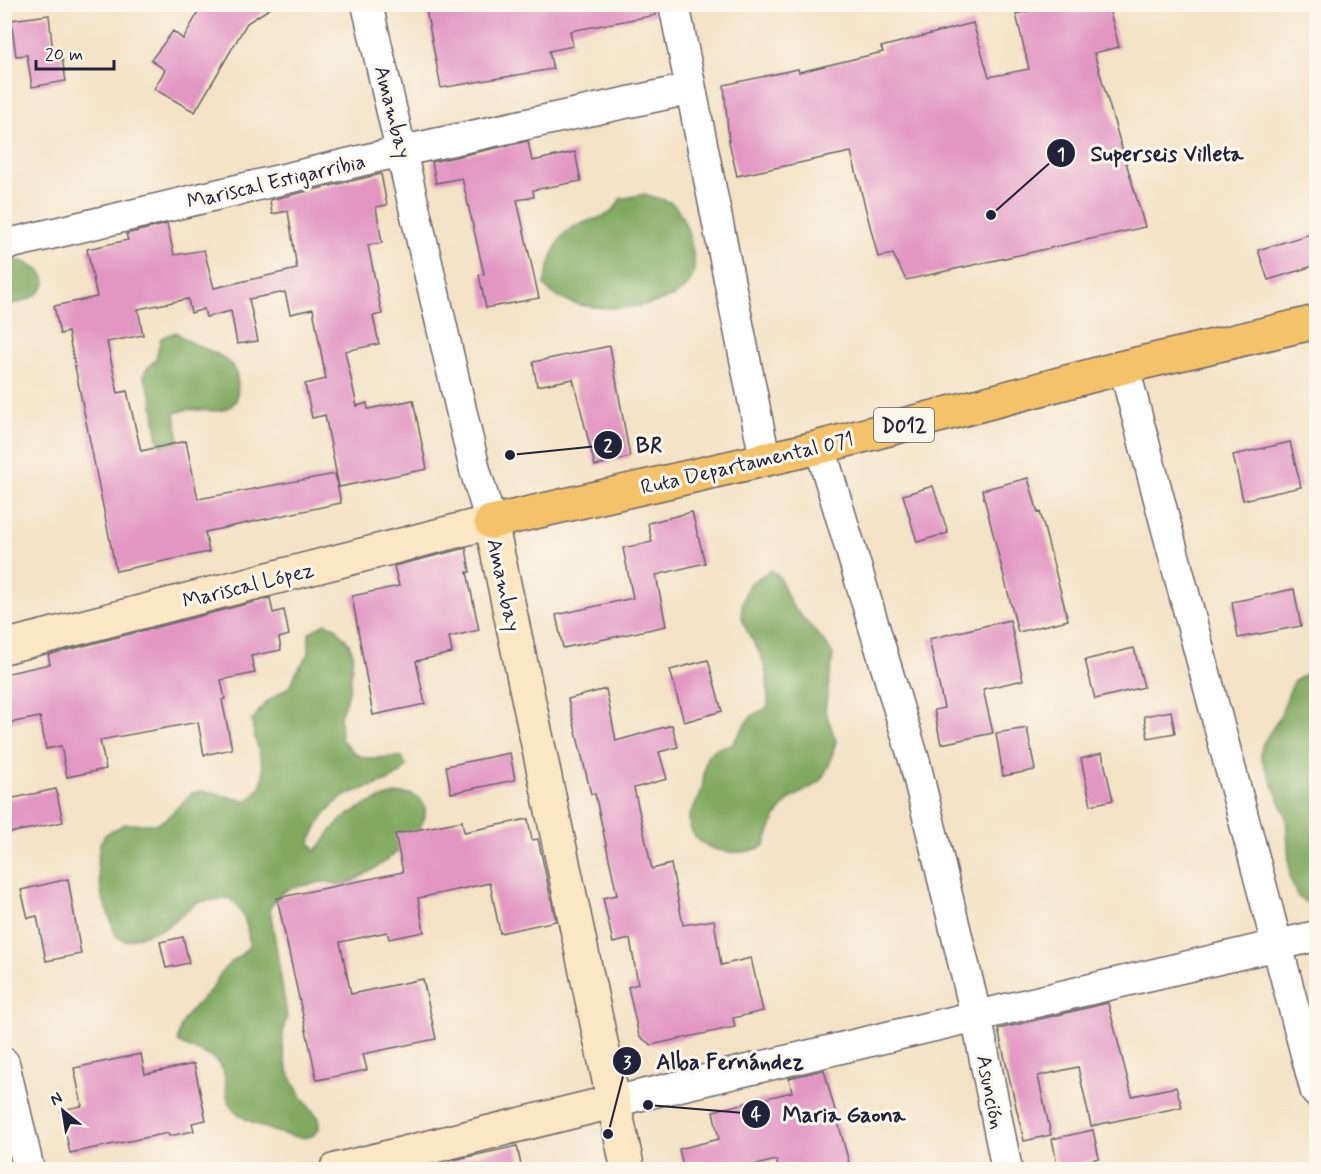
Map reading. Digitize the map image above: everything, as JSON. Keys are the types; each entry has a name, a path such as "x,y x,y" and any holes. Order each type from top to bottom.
{"main road":[{"name":"Ruta Departamental 071","path":"491,522 820,447 1124,367 1317,322"},
{"name":"Mariscal López","path":"4,647 491,522"},
{"name":"Amambay","path":"491,522 628,1170"},
{"path":"336,1170 612,1102"}],"street":[{"name":"Amambay","path":"367,4 475,470 491,522"},
{"path":"674,4 765,459"},
{"name":"Mariscal Estigarribia","path":"4,245 402,151 690,89"},
{"path":"1124,367 1317,1092"},
{"name":"Asunción","path":"820,447 915,763 976,1015 1007,1170"},
{"path":"612,1102 1317,936"},
{"path":"4,1062 29,1170"}],"green space":[{"path":"645,194 671,203 677,208 689,234 694,258 693,274 689,283 678,293 660,301 639,306 593,307 571,303 555,295 544,284 555,250 566,232 610,212 620,199"},
{"path":"5,261 23,262 34,267 46,281 44,287 30,299 5,305"},
{"path":"176,332 186,340 229,362 235,371 238,384 236,401 229,407 214,411 190,409 175,414 180,448 164,450 158,441 152,397 144,377 145,371 156,359 161,338"},
{"path":"771,570 779,576 792,606 828,646 833,655 825,710 836,741 830,763 820,782 789,800 776,816 764,846 744,852 720,851 700,841 693,833 689,818 701,793 708,755 713,750 732,745 750,717 768,707 765,666 744,625 742,608 749,584"},
{"path":"325,623 335,627 349,644 353,654 350,687 340,717 341,739 357,755 367,758 402,757 406,767 388,781 352,793 337,801 321,820 310,842 315,851 345,817 381,798 406,794 416,796 423,803 425,814 421,826 399,850 385,862 357,879 344,884 322,882 285,891 270,908 287,1016 283,1045 288,1072 301,1096 319,1118 319,1129 312,1136 295,1137 257,1125 236,1113 229,1102 224,1073 219,1064 209,1056 178,1042 181,1025 185,1018 212,988 223,970 249,946 247,926 242,914 229,898 198,902 165,928 125,941 116,936 102,896 97,864 100,843 106,834 125,824 157,824 167,818 192,793 204,791 247,801 256,792 262,783 263,774 252,721 265,703 291,685 296,672 309,654 309,633"},
{"path":"1316,669 1316,908 1299,898 1290,879 1286,816 1261,757 1262,745 1280,717 1293,682"}],"building":[{"path":"203,4 277,4 247,23 195,112 154,89 165,70 151,60 173,31 183,39"},
{"path":"425,4 655,4 656,15 570,31 573,46 549,51 553,69 441,88"},
{"path":"1057,4 1108,4 1119,47 1094,53 1145,227 906,280 893,254 878,257 851,152 737,176 729,142 724,85 798,69 799,72 883,52 881,47 973,23 989,77 1029,69 1016,14"},
{"path":"49,15 53,54 61,53 66,81 32,87 27,55 16,56 11,20"},
{"path":"528,141 532,161 575,152 581,181 533,190 534,197 517,200 539,298 486,308 479,275 484,274 462,178 436,183 432,162"},
{"path":"381,174 387,205 376,207 382,243 368,245 382,314 373,316 379,344 345,351 357,406 367,403 368,409 413,400 427,469 339,487 325,415 312,418 305,384 326,379 313,309 290,314 285,292 249,299 258,341 237,344 231,311 206,317 204,309 191,313 188,299 138,309 143,335 107,342 118,393 127,391 141,451 186,441 198,499 335,474 341,503 205,532 209,552 116,571 68,332 60,334 54,306 97,297 87,249 128,240 126,234 167,224 174,255 204,250 214,288 297,269 288,211 272,214 270,200"},
{"path":"1317,232 1317,265 1268,280 1258,250"},
{"path":"610,346 630,457 595,466 573,379 537,386 533,362"},
{"path":"1290,442 1301,487 1243,500 1233,455"},
{"path":"1028,478 1038,513 1040,512 1068,620 1018,632 982,490"},
{"path":"933,486 948,533 917,542 903,495"},
{"path":"692,512 705,563 656,575 666,626 563,648 556,615 633,598 623,548 652,542 648,523"},
{"path":"466,548 470,572 467,572 479,630 449,637 452,653 416,661 425,704 373,715 352,596 399,586 394,566"},
{"path":"1294,589 1301,626 1238,638 1232,602"},
{"path":"270,598 273,613 284,610 289,635 279,638 281,650 251,656 255,673 221,680 225,699 222,700 232,749 204,755 198,722 100,740 106,769 67,777 61,746 46,749 40,717 4,724 4,674 50,664 48,655"},
{"path":"1010,620 1023,680 983,689 993,733 941,744 934,710 944,708 929,639"},
{"path":"1134,648 1144,687 1095,699 1085,660"},
{"path":"708,660 722,711 684,722 670,670"},
{"path":"606,689 616,741 672,725 678,747 659,752 667,779 634,788 652,869 671,864 683,925 714,920 721,965 751,958 763,1011 733,1018 735,1027 651,1045 639,1036 628,987 638,984 630,939 613,943 603,898 617,895 595,794 591,794 568,699"},
{"path":"1171,711 1175,733 1148,738 1144,716"},
{"path":"1027,728 1035,770 1003,776 996,733"},
{"path":"510,753 515,780 451,793 446,766"},
{"path":"1102,753 1113,800 1091,805 1081,759"},
{"path":"56,789 63,822 4,834 4,800"},
{"path":"528,819 532,840 538,839 556,921 500,933 490,883 418,898 424,932 389,939 387,932 340,942 351,994 423,979 436,1039 363,1054 367,1070 317,1080 277,898 403,872 395,834 462,821 464,832"},
{"path":"68,879 81,954 46,961 37,916 28,918 21,890"},
{"path":"183,937 189,963 166,968 160,942"},
{"path":"1108,1003 1132,1096 1176,1087 1182,1107 1091,1126 1078,1067 1038,1076 1051,1135 1024,1141 998,1029"},
{"path":"141,1054 145,1074 194,1064 206,1120 192,1123 194,1131 169,1136 168,1133 70,1153 61,1110 82,1106 74,1068"},
{"path":"824,1070 851,1170 779,1170 776,1160 736,1170 684,1170 679,1149 719,1139 713,1111 792,1092 789,1078"},
{"path":"1093,1130 1099,1158 1058,1168 1052,1139"},
{"path":"517,1146 522,1170 450,1170 449,1161"}],"place":[{"name":"Superseis Villeta","path":"991,215"},
{"name":"BR","path":"510,455"},
{"name":"Maria Gaona","path":"648,1105"},
{"name":"Alba Fernández","path":"608,1134"}]}
